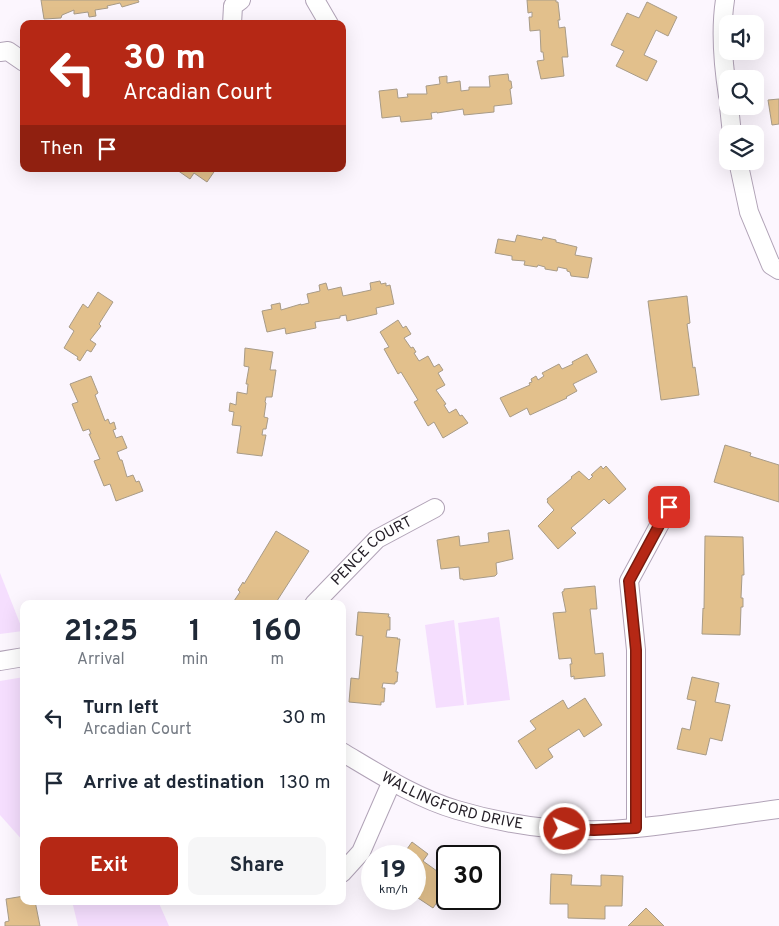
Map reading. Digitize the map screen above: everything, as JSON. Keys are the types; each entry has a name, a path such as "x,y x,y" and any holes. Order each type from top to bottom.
{"street":[{"path":"232,20 233,6 241,0"},
{"path":"315,0 326,20"},
{"path":"724,70 723,14 725,0"},
{"path":"0,52 8,51 20,59"},
{"path":"740,170 749,212 771,265 779,270"},
{"path":"636,828 636,650 629,581 669,507"},
{"name":"PENCE COURT","path":"318,600 377,539 435,508"},
{"path":"0,661 20,658"},
{"name":"WALLINGFORD DRIVE","path":"346,754 415,793 456,810 504,821 551,828 594,830 636,828 779,809"},
{"path":"346,869 361,852 392,781"}],"shaded area":[{"path":"0,573 20,623 20,631 0,634"},
{"path":"499,617 510,700 467,705 458,623"},
{"path":"454,620 464,705 436,708 425,625"},
{"path":"20,678 20,838 0,815 0,681"},
{"path":"73,905 160,905 169,926 78,926"}],"building":[{"path":"41,0 138,0 139,2 122,7 120,3 107,6 108,8 95,10 96,16 89,17 88,12 74,14 74,10 62,15 61,18 44,19"},
{"path":"527,0 556,0 558,2 559,28 565,27 568,57 562,57 564,76 541,79 537,61 544,60 543,52 541,52 540,30 530,31 529,17 532,17 532,12 528,13"},
{"path":"647,2 677,17 668,36 656,30 644,55 657,61 647,81 616,66 624,51 611,45 627,13 639,18"},
{"path":"508,74 512,88 510,89 512,104 494,106 494,112 464,115 463,109 431,113 432,119 401,122 400,116 382,118 379,91 397,89 398,98 408,97 407,94 427,94 426,86 440,84 439,77 447,76 447,83 460,81 461,91 469,90 469,87 490,87 489,76"},
{"path":"779,99 779,124 772,125 768,100"},
{"path":"180,172 214,172 207,182 194,173 190,179"},
{"path":"517,235 542,240 543,237 577,247 575,255 592,258 588,278 571,276 567,269 558,267 557,271 545,269 545,267 538,265 537,267 524,265 525,261 512,260 512,256 495,253 498,239 515,242"},
{"path":"380,281 381,284 386,283 386,286 390,285 394,304 376,308 377,314 347,321 346,315 340,316 340,318 315,322 316,328 286,334 285,328 267,332 262,311 272,309 271,305 280,303 281,310 309,303 307,294 320,291 319,285 326,283 328,290 341,287 343,296 371,290 370,283"},
{"path":"98,292 113,302 99,324 101,326 90,340 96,344 91,352 87,350 80,361 77,359 78,357 64,348 74,331 69,327 83,304 88,308"},
{"path":"687,296 690,323 687,324 699,395 661,400 648,301"},
{"path":"398,320 403,328 406,326 411,334 404,338 411,348 413,347 419,361 428,356 434,367 439,364 443,370 438,373 445,385 436,390 446,404 444,405 449,413 456,409 460,416 462,415 468,423 443,438 434,422 428,426 414,402 418,400 401,372 398,374 384,349 389,347 380,332"},
{"path":"245,348 273,352 270,370 276,370 272,397 266,397 265,402 264,417 268,418 266,429 263,429 262,435 266,435 262,456 237,453 241,426 232,425 234,412 229,411 230,403 236,405 237,392 247,394 248,384 246,384 249,367 244,366"},
{"path":"587,354 597,372 573,384 577,391 567,398 530,415 527,408 510,417 500,398 530,385 531,379 536,376 538,380 544,376 542,373 559,364 562,369"},
{"path":"91,376 98,393 95,395 105,421 108,419 110,424 114,422 116,429 113,430 116,438 122,436 127,448 117,452 120,460 122,460 127,477 133,475 136,482 139,481 143,491 116,501 110,484 104,486 94,461 100,459 89,434 91,434 89,429 83,431 72,404 78,402 70,384"},
{"path":"725,445 751,453 750,456 779,465 779,502 714,482"},
{"path":"601,466 603,469 606,466 626,489 609,504 604,499 571,528 576,533 558,549 538,526 554,510 547,502 547,499 579,471 589,480 593,476 591,475"},
{"path":"509,530 513,559 496,563 497,574 495,576 463,580 460,579 459,567 441,569 437,540 459,536 460,546 489,542 488,533"},
{"path":"276,531 309,551 278,600 235,600 243,582 244,584"},
{"path":"705,536 743,537 744,575 742,575 741,598 743,598 743,607 741,607 740,635 702,634"},
{"path":"595,586 597,609 590,609 595,654 603,653 605,676 574,679 574,676 571,677 571,658 559,659 553,613 566,612 562,592 564,589"},
{"path":"358,612 389,614 390,630 387,630 386,637 400,639 396,672 398,672 397,682 395,684 383,683 382,688 385,688 384,702 381,702 381,705 349,702 351,678 359,679 363,636 356,635"},
{"path":"692,677 719,683 715,702 730,705 722,741 710,738 706,755 677,749 682,728 690,730 696,701 687,699"},
{"path":"585,698 602,725 584,737 579,729 548,749 553,757 536,769 518,741 536,729 530,721 563,700 568,709"},
{"path":"426,863 436,870 436,904 433,908 426,903"},
{"path":"551,874 572,875 571,885 601,886 601,875 623,876 622,906 605,906 605,919 568,918 568,904 550,904"},
{"path":"20,897 20,905 36,905 40,926 5,926 5,922 9,921 6,899"},
{"path":"646,908 664,926 628,926"}],"route":[{"path":"565,829 636,828 636,650 629,581 669,507"}]}
